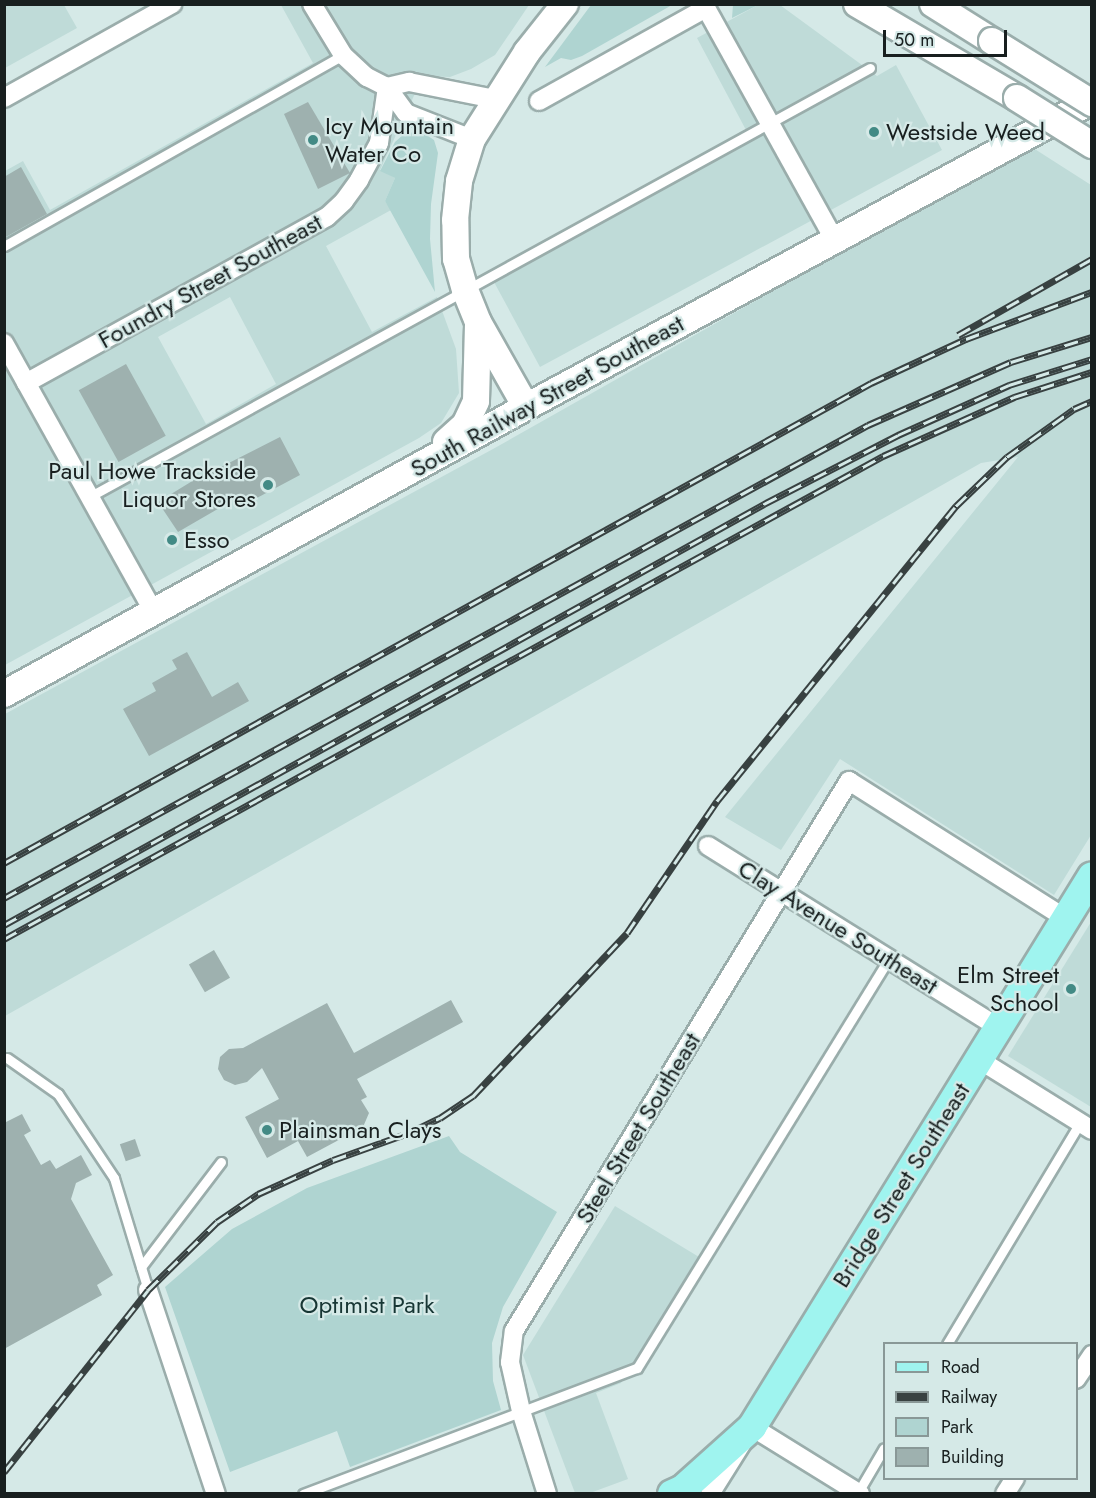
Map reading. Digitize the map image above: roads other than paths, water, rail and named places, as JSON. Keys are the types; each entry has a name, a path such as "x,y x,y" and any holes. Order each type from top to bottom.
{"main road":[{"name":"Bridge Street Southeast","path":"752,1426 1092,876"},
{"path":"672,1494 683,1489 752,1426"}],"street":[{"path":"4,98 172,4"},
{"path":"312,4 343,55 367,77 387,87 406,113 472,139"},
{"path":"857,4 1092,145"},
{"path":"933,4 1092,102"},
{"path":"526,407 478,322 465,290 456,259 455,220 459,181 472,139 495,99 562,6"},
{"path":"539,100 706,8 834,239"},
{"path":"387,87 409,82 495,99"},
{"name":"Foundry Street Southeast","path":"27,383 327,217 344,201 375,151 382,130 387,87"},
{"name":"South Railway Street Southeast","path":"4,694 834,239 1092,102"},
{"path":"385,486 457,434 472,413 478,394 478,322"},
{"path":"4,343 154,612"},
{"name":"Steel Street Southeast","path":"547,1494 521,1411 510,1362 514,1331 849,781 1065,918"},
{"name":"Clay Avenue Southeast","path":"708,846 998,1027"},
{"path":"978,1059 1086,1127"},
{"path":"148,1290 216,1494"},
{"path":"1078,1377 1092,1355"},
{"path":"752,1426 858,1493"},
{"name":"Bridge Street Southeast","path":"710,1494 752,1426"},
{"path":"1005,1494 1014,1480"}],"lane":[{"path":"4,246 343,55"},
{"path":"89,496 870,68"},
{"path":"303,1494 637,1368 889,959"},
{"path":"7,1058 58,1094 114,1178 148,1290"},
{"path":"948,1342 1086,1127"},
{"path":"141,1267 221,1162"},
{"path":"858,1493 883,1452"}],"railway":[{"path":"958,335 1092,259"},
{"path":"4,863 871,383 966,339 1092,292"},
{"path":"4,898 868,425 1011,362 1092,337"},
{"path":"4,925 764,504 898,435 1009,385 1092,359"},
{"path":"4,939 883,456 1014,397 1092,372"},
{"path":"4,1472 148,1290 217,1222 258,1194 333,1160 411,1132 440,1118 473,1096 627,933 717,801 956,506 1007,457 1074,409 1092,401"}],"place":[{"name":"Westside Weed","path":"874,132"},
{"name":"Icy Mountain Water Co","path":"313,140"},
{"name":"Paul Howe Trackside Liquor Stores","path":"268,485"},
{"name":"Esso","path":"172,540"},
{"name":"Elm Street School","path":"1071,989"},
{"name":"Plainsman Clays","path":"267,1130"}],"park label":[{"name":"Optimist Park","path":"367,1305"}]}
